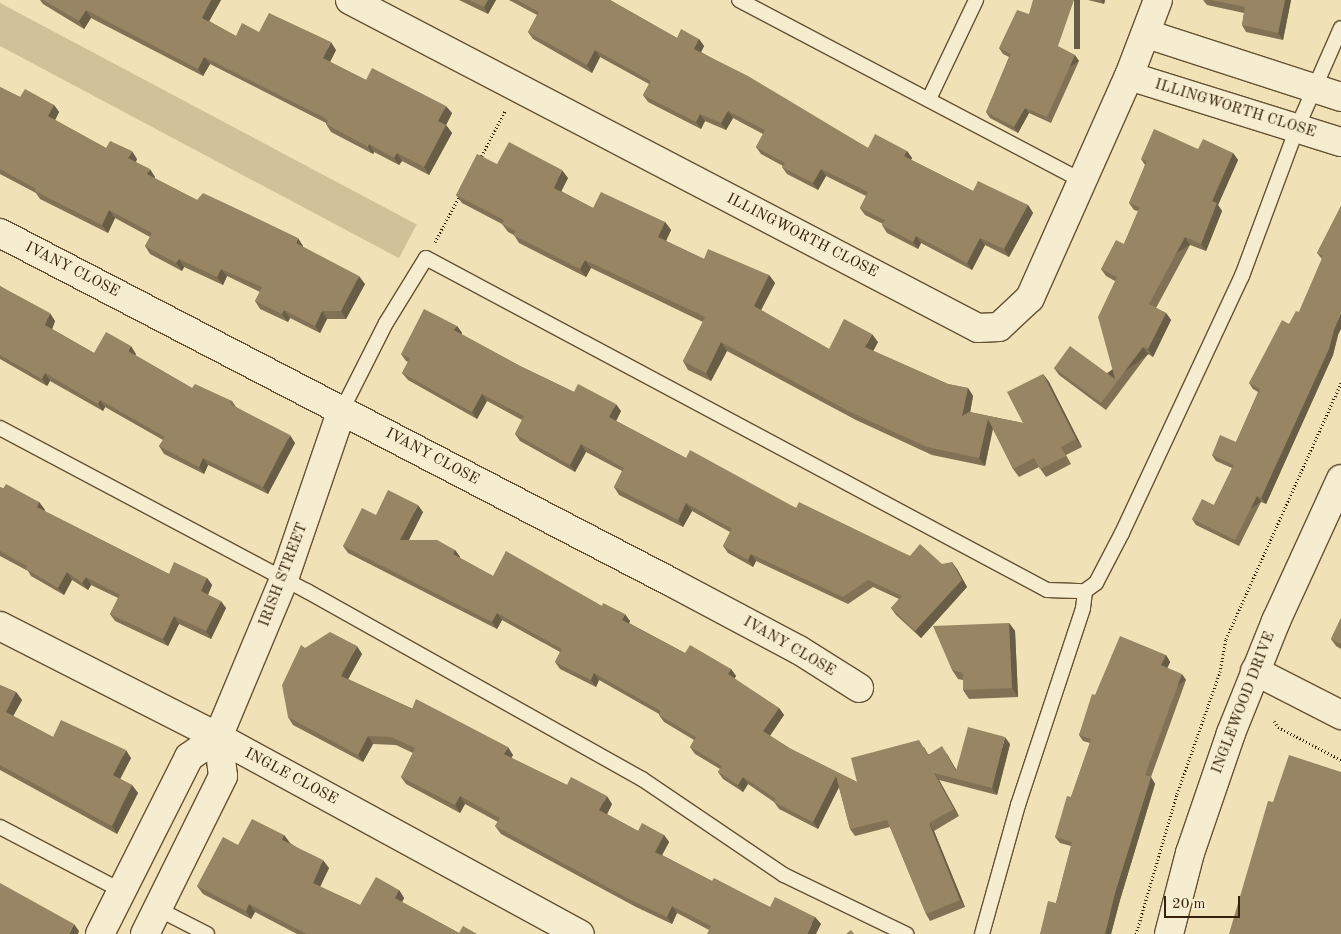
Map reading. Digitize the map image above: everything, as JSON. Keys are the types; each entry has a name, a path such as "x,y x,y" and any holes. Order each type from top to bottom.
{"street":[{"name":"ILLINGWORTH CLOSE","path":"354,1 518,89 978,328 999,327 1030,298 1129,76 1147,34 1158,0"},
{"path":"1147,34 1341,97"},
{"name":"ILLINGWORTH CLOSE","path":"1129,76 1341,142"},
{"name":"IVANY CLOSE","path":"0,233 800,650 859,688"},
{"name":"IRISH STREET","path":"145,934 223,776 218,737 284,579 342,410"},
{"name":"INGLEWOOD DRIVE","path":"1169,934 1210,791 1255,671 1341,479"},
{"name":"INGLE CLOSE","path":"0,626 218,737 580,934"},
{"path":"1255,671 1341,715"},
{"path":"100,934 189,757 218,737"},
{"path":"122,891 158,909"}],"lane":[{"path":"739,0 1083,181"},
{"path":"929,99 976,0"},
{"path":"342,410 386,323 426,258 1047,590 1084,592 1096,583 1122,533 1242,276 1297,128 1341,28"},
{"path":"0,428 284,579 642,779 784,875 906,934"},
{"path":"982,934 1018,805 1083,608 1084,592"},
{"path":"0,827 122,891"},
{"path":"158,909 206,934"}],"path":[{"path":"476,166 518,89"},
{"path":"426,258 462,191"},
{"path":"1136,934 1176,794 1218,681 1226,639 1341,383"},
{"path":"1274,721 1278,727 1341,760"}],"shaded area":[{"path":"0,3 417,225 399,258 0,46"}],"building":[{"path":"43,0 211,0 202,18 236,36 242,23 259,32 269,13 331,42 323,58 366,80 372,68 446,106 438,121 446,125 424,167 397,153 394,158 369,144 368,147 326,124 328,121 323,117 204,57 198,69 86,10 79,21"},
{"path":"469,0 488,0 484,7"},
{"path":"517,0 610,0 677,38 681,29 699,39 694,49 748,76 868,148 875,134 907,151 904,156 973,191 978,181 1028,205 1004,249 980,238 967,263 916,236 913,242 882,225 885,220 860,208 868,192 821,169 813,183 782,167 785,163 756,147 765,130 728,111 721,123 700,114 696,122 643,95 651,81 595,50 587,65 528,32 539,12"},
{"path":"1033,0 1074,0 1058,46 1075,55 1047,117 1025,108 1014,127 986,112 1011,54 999,48 1017,10 1029,14"},
{"path":"1211,0 1285,0 1278,33 1242,25 1245,7"},
{"path":"0,87 20,97 25,89 54,105 48,116 106,148 110,141 132,151 128,158 150,169 147,174 197,200 203,193 298,238 296,243 359,276 341,311 322,311 315,326 284,310 282,314 255,301 262,287 221,269 217,277 179,259 176,263 145,246 152,233 109,210 102,225 35,191 36,189 0,169"},
{"path":"1154,129 1198,149 1203,139 1233,153 1212,201 1217,203 1201,244 1185,237 1149,304 1166,313 1148,349 1143,347 1101,403 1054,368 1070,346 1115,379 1098,317 1117,277 1101,269 1116,240 1124,244 1140,207 1129,203 1147,161 1141,159"},
{"path":"509,142 562,170 554,188 593,208 601,192 665,222 658,237 704,259 708,249 769,275 754,306 829,349 844,319 872,334 865,347 948,384 968,388 962,416 969,412 1023,423 1007,392 1043,374 1076,439 1061,447 1066,456 1040,469 1034,458 1013,469 988,419 979,458 927,447 850,412 721,342 706,373 683,361 705,317 585,260 580,269 513,235 516,231 502,224 504,220 456,195 477,154 497,164"},
{"path":"1341,206 1341,313 1329,349 1261,498 1257,496 1235,540 1192,519 1202,499 1214,505 1234,465 1212,455 1220,435 1236,442 1260,389 1249,383 1282,320 1289,324 1296,311 1299,312 1323,256 1317,253"},
{"path":"0,286 50,313 45,325 94,353 106,332 131,346 128,351 192,388 195,384 232,401 230,404 290,435 263,487 203,458 199,467 159,446 165,437 100,400 98,404 45,373 42,379 0,355"},
{"path":"424,309 457,326 454,330 520,366 574,392 578,384 616,404 609,417 686,458 690,450 796,508 799,502 910,556 920,544 942,564 952,562 962,580 915,631 891,608 902,596 868,580 843,597 751,554 748,560 723,546 732,529 686,503 678,520 614,487 624,468 581,444 570,465 515,434 524,416 482,394 472,412 402,373 410,358 401,354"},
{"path":"6,484 39,502 37,507 169,574 174,562 207,578 201,591 221,601 206,631 174,616 163,639 110,614 120,595 86,577 82,583 67,572 58,588 26,569 27,566 0,551 0,487 3,489"},
{"path":"388,490 418,505 400,540 437,540 455,550 453,554 493,576 506,551 602,606 603,603 625,614 622,620 685,653 690,645 731,669 728,674 779,708 763,731 791,749 857,782 851,758 919,740 928,755 942,746 956,771 968,727 1005,737 992,788 934,773 954,809 929,823 960,900 926,914 887,820 850,829 836,776 813,822 774,802 776,799 743,777 738,785 718,772 722,766 690,747 696,737 659,715 661,711 594,673 591,680 555,662 562,649 497,613 492,622 343,546 362,508 376,515"},
{"path":"1341,618 1341,644 1331,639"},
{"path":"1009,623 1012,688 963,690 963,673 952,670 933,626"},
{"path":"330,632 357,646 341,676 412,709 416,699 508,747 504,754 567,785 571,777 607,796 599,810 638,831 642,823 664,835 655,852 712,881 714,878 770,907 775,897 815,917 807,934 707,934 711,926 672,906 667,917 631,900 495,826 500,818 460,796 455,805 401,777 415,748 391,737 368,736 358,755 288,717 282,685 301,645 305,648"},
{"path":"1120,636 1166,655 1161,665 1182,674 1145,775 1151,777 1115,893 1105,934 1040,934 1048,901 1056,903 1072,842 1055,837 1067,796 1071,797 1091,739 1079,735 1092,694 1095,695"},
{"path":"0,685 16,692 6,712 53,737 61,720 126,750 113,775 132,785 112,826 0,765"},
{"path":"1289,755 1341,772 1341,934 1229,934 1268,801 1273,802"},
{"path":"252,819 284,835 282,840 323,860 313,883 360,905 376,877 399,890 395,898 459,933 463,926 477,934 307,934 249,904 246,911 197,886 223,837 238,845"},
{"path":"0,883 74,924 69,934 0,934"},
{"path":"851,930 854,934 846,934"}]}
